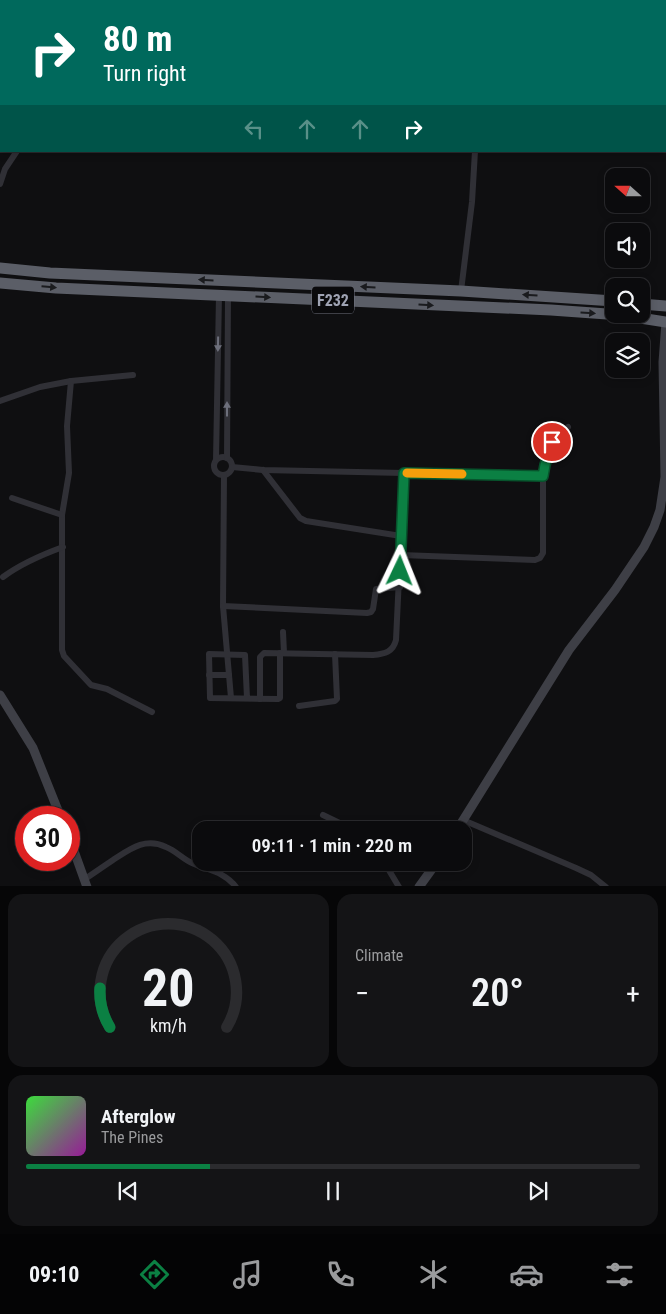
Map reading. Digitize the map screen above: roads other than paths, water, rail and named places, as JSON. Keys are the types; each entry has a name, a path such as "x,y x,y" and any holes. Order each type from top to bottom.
{"highway":[{"name":"F232","path":"0,268 60,274 461,291 605,300"},
{"name":"F232","path":"0,283 56,288 551,310 621,315 666,322"},
{"path":"650,305 666,306"}],"street":[{"path":"0,184 5,169 16,152"},
{"path":"461,291 472,202 475,152"},
{"path":"223,295 227,458"},
{"path":"223,295 216,460 214,465 215,470 224,476"},
{"path":"606,886 576,868 464,820 569,650 644,547 660,510 665,493 663,362 666,322"},
{"path":"0,401 40,387 71,381 133,375"},
{"path":"71,381 67,426 68,474 62,515 62,650 64,656 91,685 108,689 152,712"},
{"path":"401,556 536,560 540,558 543,553 543,476 545,465 552,442 558,433 568,427"},
{"path":"216,460 221,457 227,458 231,462 230,473 224,476"},
{"path":"232,467 263,470 543,476"},
{"path":"263,470 300,518 401,536"},
{"path":"260,699 260,657 262,654 380,655 394,648 400,587 404,473"},
{"path":"224,476 223,606 231,698"},
{"path":"12,498 62,515"},
{"path":"3,577 16,567 63,546"},
{"path":"223,606 368,613 373,609 376,589 400,587"},
{"path":"247,698 245,655 209,654 210,698 278,700 280,698 283,632"},
{"path":"298,706 335,701 337,699 335,654"},
{"path":"208,674 230,675"},
{"path":"246,675 260,675"},
{"path":"0,695 33,748 56,806"},
{"path":"323,815 335,821"},
{"path":"80,867 86,883 131,847 152,844 164,846 187,861 215,870 236,886"},
{"path":"390,871 399,886"},
{"path":"419,886 430,871"}]}
